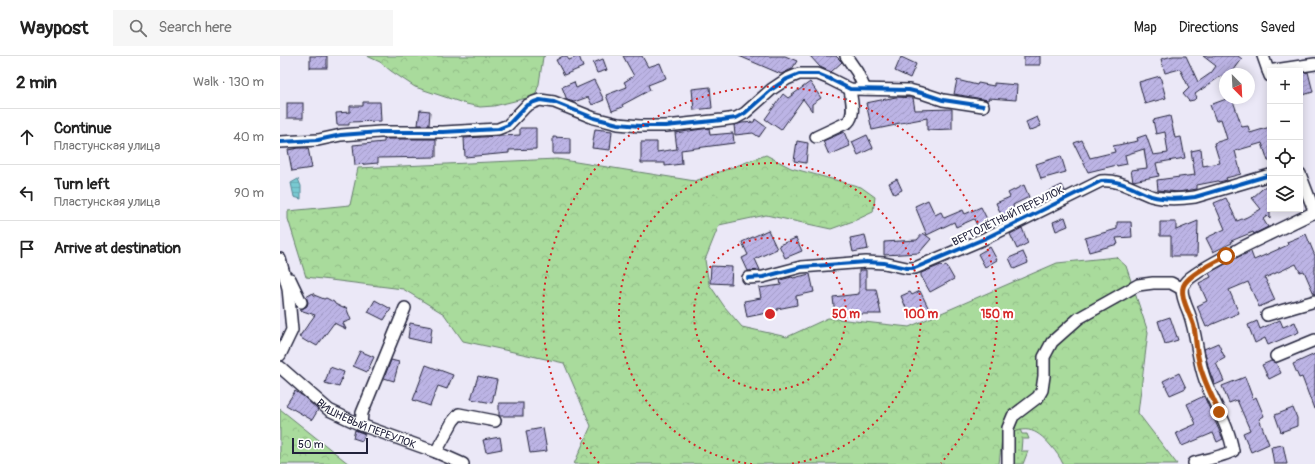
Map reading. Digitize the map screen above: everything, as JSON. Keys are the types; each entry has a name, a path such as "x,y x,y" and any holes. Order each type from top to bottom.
{"street":[{"path":"846,56 857,72 865,89"},
{"path":"1263,56 1267,68"},
{"path":"1297,68 1315,64"},
{"path":"280,142 318,140 341,135 380,132 443,132 498,129 508,126 526,106 540,100 554,102 594,118 618,124 666,126 736,118 745,113 787,79 799,74 818,74 850,89 908,90 942,100 983,106"},
{"path":"816,137 852,119 850,89"},
{"name":"ВЕРТОЛЁТНЫЙ ПЕРЕУЛОК","path":"748,278 763,277 801,267 866,262 915,268 986,238 1101,181 1109,180 1117,182 1151,196 1168,199 1183,199 1267,176"},
{"path":"1194,463 1228,454 1233,451 1226,428 1205,382 1199,362 1193,326 1182,289 1185,283 1193,276 1220,260 1278,229 1315,212 1301,176"},
{"path":"280,258 301,302"},
{"path":"280,258 288,288 292,330 280,355"},
{"path":"1008,464 1008,428 1013,416 1038,398 1042,390 1044,357 1052,342 1079,318 1138,285 1171,283 1182,289"},
{"path":"1267,315 1315,301"},
{"path":"361,425 362,413 405,308"},
{"path":"1276,356 1315,340"},
{"name":"ВИШНЁВЫЙ ПЕРЕУЛОК","path":"280,367 329,410 361,425 436,452 463,464"},
{"path":"436,452 452,421 459,414 495,421"}],"green space":[{"path":"367,56 545,56 543,57 539,84 535,96 494,106 480,107 466,104 415,87 380,62"},
{"path":"766,155 791,168 861,187 875,197 873,212 831,229 766,215 719,225 705,260 709,284 724,306 742,327 787,337 828,318 909,327 1057,263 1116,257 1126,266 1148,332 1138,413 1177,464 1063,464 1055,450 1040,435 1029,430 1023,430 1017,431 1002,438 999,464 574,464 591,426 564,363 463,341 444,314 403,289 306,277 288,219 288,211 350,205 358,168 557,159 695,181"},
{"path":"280,409 349,464 280,464"},
{"path":"1018,425 1022,434 1027,434 1029,439 1022,439 1021,451 1028,451 1023,464 1013,464 1013,429"}],"water":[{"path":"298,179 301,186 301,199 294,197 291,183"}],"building":[{"path":"310,56 327,56 327,68 310,68"},
{"path":"566,56 569,60 579,56 583,67 564,75 556,60"},
{"path":"623,56 642,56 648,67 660,63 666,78 648,85 650,90 622,105 623,107 612,111 606,95 627,87 624,82 634,76"},
{"path":"739,56 785,56 797,61 792,69 781,74"},
{"path":"810,56 836,56 842,62 831,72 820,67"},
{"path":"1024,56 1040,56 1040,65 1024,65"},
{"path":"1173,56 1186,56 1198,82 1211,73 1216,66 1203,56 1238,56 1242,59 1235,68 1219,68 1219,77 1195,94 1197,97 1194,100 1189,101 1183,94 1189,88 1180,69 1165,73 1161,59"},
{"path":"901,57 916,64 910,78 895,71"},
{"path":"603,59 607,70 597,73 593,63"},
{"path":"1308,72 1313,92 1303,95 1303,73"},
{"path":"1160,76 1166,98 1145,104 1139,82"},
{"path":"594,80 604,100 592,105 588,97 574,102 567,100 562,87 574,82 576,88"},
{"path":"957,80 977,85 978,83 994,86 994,83 1017,85 1016,100 989,98 988,100 954,94"},
{"path":"810,82 821,98 812,104 812,111 803,99 781,130 765,119 783,94 788,98"},
{"path":"710,87 712,108 694,110 692,89"},
{"path":"896,97 913,98 915,110 952,109 952,129 927,130 927,118 872,130 866,103"},
{"path":"363,102 380,102 381,121 349,122 349,125 337,125 336,113 350,112 350,106 363,106"},
{"path":"1219,102 1219,104 1234,104 1242,127 1248,126 1250,133 1267,128 1267,158 1262,143 1235,151 1241,174 1226,178 1227,180 1219,182 1197,185 1197,189 1178,192 1158,190 1157,180 1195,175 1191,151 1201,149 1203,166 1220,163 1214,143 1227,139 1221,119 1216,121 1210,105"},
{"path":"287,103 303,103 303,118 287,118"},
{"path":"420,110 430,111 429,125 418,125"},
{"path":"1170,116 1175,138 1181,137 1185,158 1156,163 1159,176 1133,181 1131,170 1147,168 1144,149 1125,155 1127,164 1088,172 1074,143 1082,140 1090,158 1115,152 1113,146 1138,141 1137,138 1146,135 1153,155 1168,153 1165,132 1156,134 1153,120"},
{"path":"1037,117 1041,126 1029,131 1026,122"},
{"path":"755,119 766,127 759,137 753,133 735,135 734,125 754,122"},
{"path":"520,128 536,128 536,149 509,150 509,153 465,157 464,138 520,135"},
{"path":"709,128 710,135 733,133 734,143 681,150 682,164 665,166 665,163 641,163 641,142 657,142 657,152 677,149 675,133"},
{"path":"595,129 612,131 610,150 592,148"},
{"path":"844,132 850,146 829,155 823,141"},
{"path":"867,135 873,148 858,155 852,142"},
{"path":"553,137 570,138 570,154 553,154"},
{"path":"384,139 436,139 436,157 378,158 378,163 355,165 353,145 384,142"},
{"path":"797,141 808,143 806,163 794,161"},
{"path":"308,148 312,168 292,171 288,150"},
{"path":"1061,156 1066,172 1041,179 1036,164"},
{"path":"897,179 902,190 894,194 889,183"},
{"path":"1024,185 1029,197 1013,205 1016,215 1004,221 996,203 1010,197 1008,193"},
{"path":"1062,185 1065,191 1050,199 1047,192"},
{"path":"1267,185 1267,212 1270,212 1270,219 1267,216 1263,219 1268,227 1254,234 1253,232 1231,241 1232,243 1213,252 1206,238 1225,229 1214,203 1226,198 1237,221 1261,209 1252,198"},
{"path":"928,200 935,215 941,212 944,218 963,210 965,214 981,207 990,225 979,230 974,219 956,227 954,222 927,235 915,206"},
{"path":"1065,217 1068,226 1056,231 1053,222"},
{"path":"1198,221 1197,256 1171,256 1171,236 1160,236 1160,222 1176,222 1176,230"},
{"path":"1117,222 1131,222 1132,237 1116,238 1118,244 1089,252 1085,238 1117,229"},
{"path":"1022,228 1028,243 1017,249 1010,234"},
{"path":"768,230 777,249 755,259 760,270 748,271 742,258 748,255 742,242"},
{"path":"923,233 931,239 919,253 884,255 884,242 917,240"},
{"path":"1306,234 1315,256 1315,294 1304,271 1300,272 1296,264 1265,278 1275,300 1259,307 1248,282 1229,290 1239,313 1206,327 1197,306 1207,301 1199,283 1211,277 1209,273 1240,256 1251,252 1254,260 1288,245 1287,242"},
{"path":"865,235 868,249 853,252 850,238"},
{"path":"796,238 802,251 785,258 779,245"},
{"path":"990,247 997,260 985,267 978,254"},
{"path":"1023,252 1028,263 1014,269 1009,258"},
{"path":"941,265 943,267 946,265 954,279 930,292 921,276 921,273"},
{"path":"711,266 732,267 731,284 710,283"},
{"path":"859,270 866,270 866,289 876,289 881,314 835,316 833,297 859,294"},
{"path":"810,274 814,292 796,296 797,305 747,317 744,301 761,298 759,288 781,285 780,280"},
{"path":"920,291 929,309 912,317 901,296 910,292 912,295"},
{"path":"313,293 314,295 334,302 343,308 346,307 351,320 343,323 346,329 334,323 317,346 299,337 315,315 300,310 307,306 308,302 306,297"},
{"path":"375,300 391,309 384,320 368,312"},
{"path":"1170,317 1178,340 1165,344 1158,321"},
{"path":"1280,320 1283,327 1295,322 1299,332 1268,345 1265,338 1255,343 1248,325 1257,321 1260,329"},
{"path":"410,323 432,327 430,343 408,338"},
{"path":"1218,343 1225,358 1216,363 1224,381 1215,385 1209,370 1204,349"},
{"path":"360,351 374,357 367,372 353,366"},
{"path":"1315,354 1314,409 1302,377 1299,378 1293,364"},
{"path":"391,360 399,362 394,381 384,378"},
{"path":"1271,361 1276,363 1281,373 1269,379 1262,365"},
{"path":"426,365 453,375 447,389 438,386 430,406 413,400"},
{"path":"330,367 344,372 339,387 325,383"},
{"path":"1179,373 1186,388 1170,395 1163,381"},
{"path":"478,376 497,380 492,403 471,399"},
{"path":"1245,377 1253,399 1256,397 1264,416 1259,419 1269,444 1251,452 1243,433 1250,430 1237,400 1229,403 1222,386"},
{"path":"295,391 303,396 318,410 312,420 286,405"},
{"path":"1204,396 1223,439 1217,442 1213,433 1182,446 1176,433 1196,424 1187,404"},
{"path":"499,403 523,403 523,416 499,416"},
{"path":"1293,408 1297,418 1297,426 1281,432 1275,415"},
{"path":"543,428 547,451 530,453 526,431"},
{"path":"355,430 365,434 362,441 353,438"},
{"path":"500,437 502,449 486,452 483,440"},
{"path":"1283,445 1287,464 1274,464 1271,447"}],"cycle path":[{"path":"280,142 318,140 341,135 380,132 443,132 498,129 508,125 526,106 540,100 554,102 594,118 618,124 666,126 722,120 736,118 745,113 772,89 787,79 799,74 818,74 850,89 909,90 943,100 983,106"},
{"path":"748,278 763,277 801,267 866,262 915,268 986,238 1101,181 1121,183 1151,196 1179,199 1195,197 1267,176"}],"route":[{"path":"1219,412 1205,382 1199,362 1193,326 1182,289 1185,283 1193,276 1226,256"}]}
